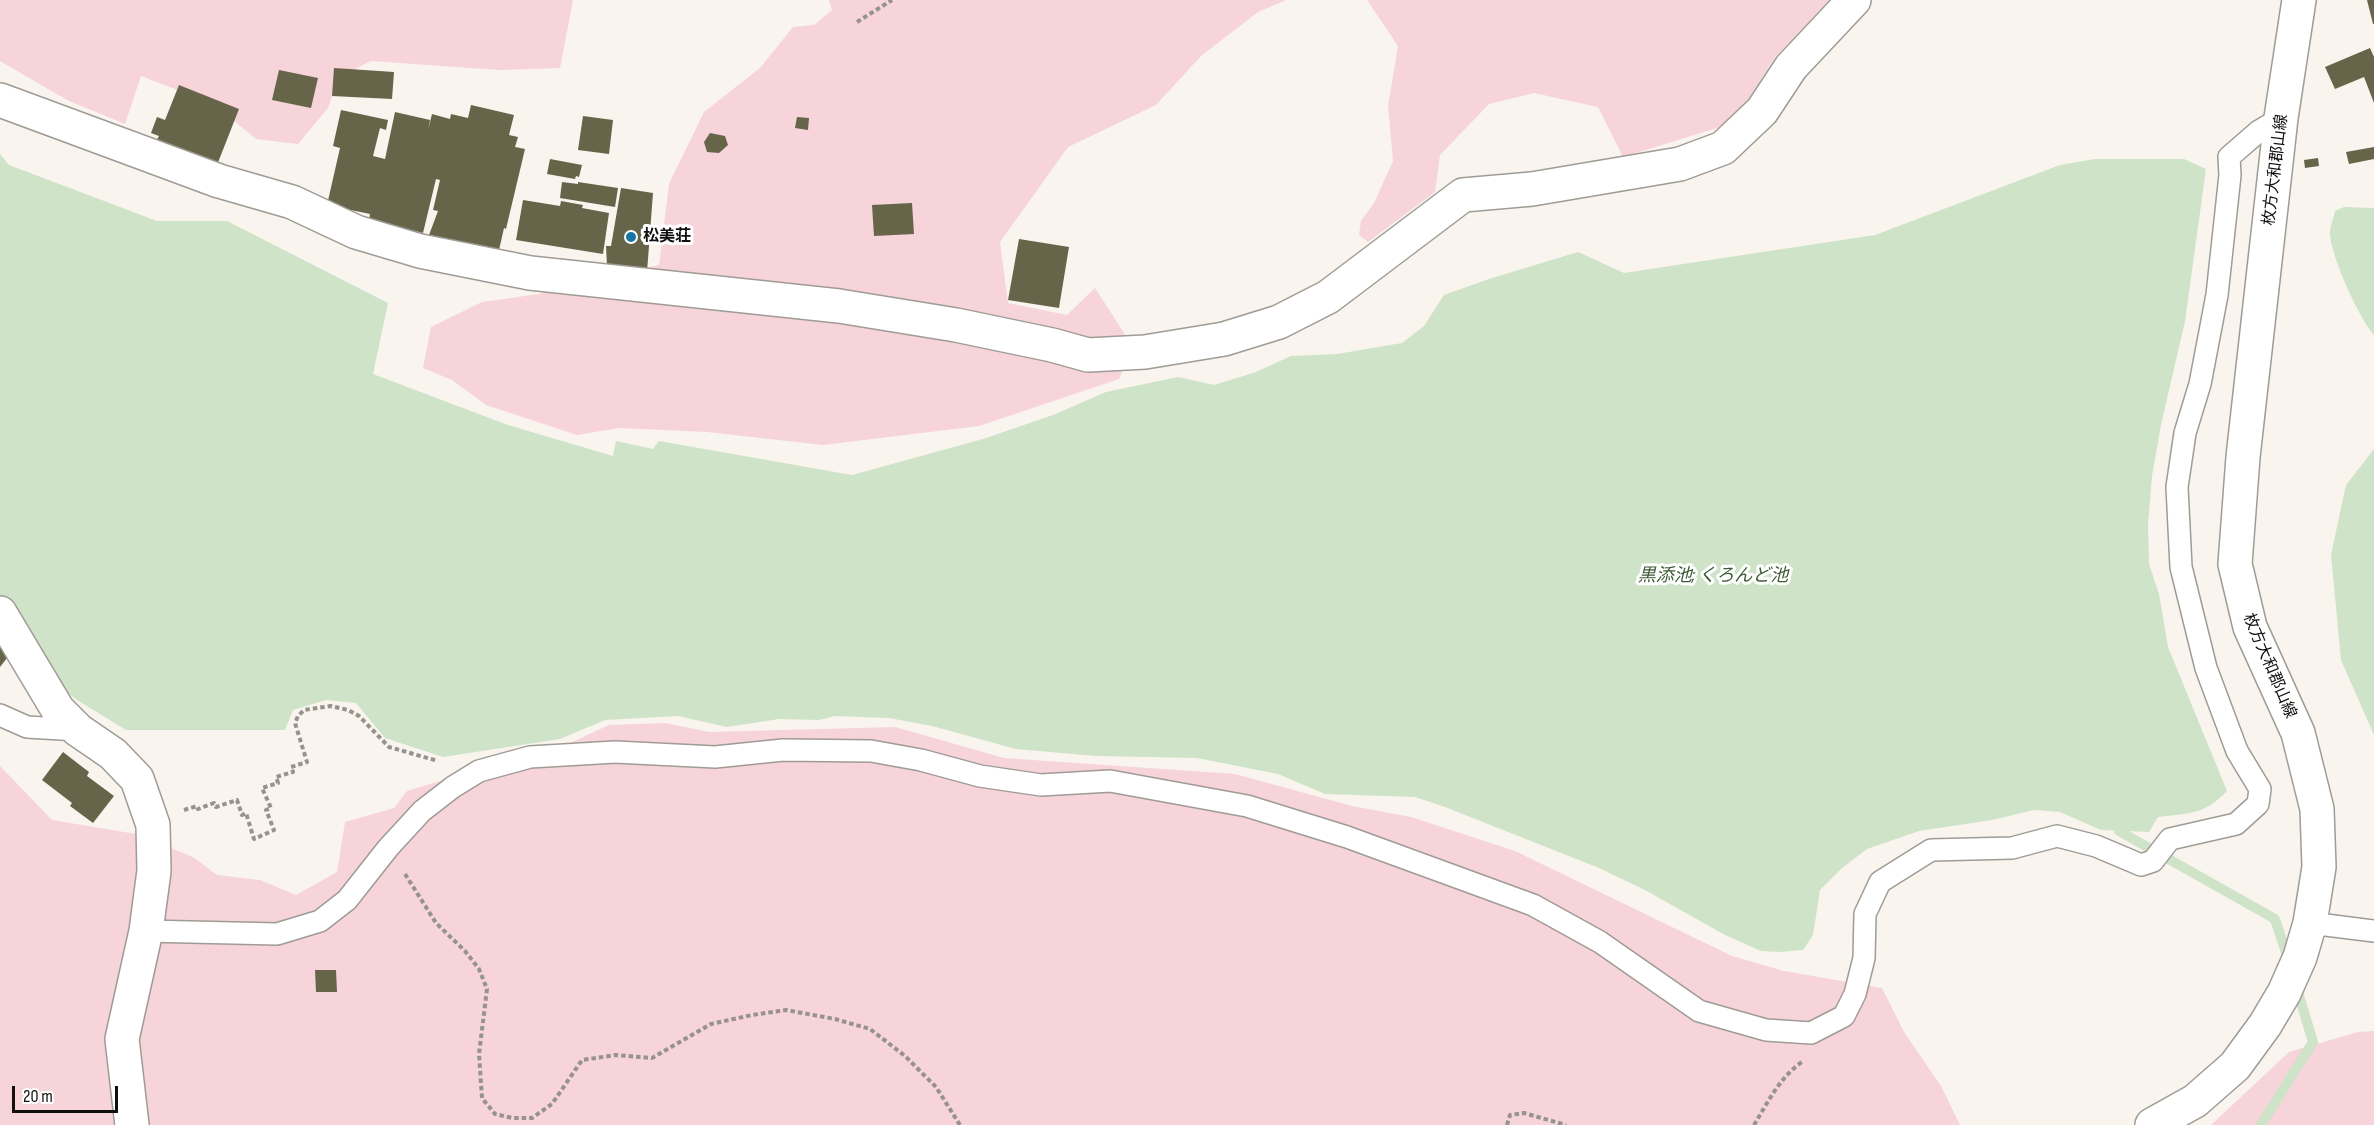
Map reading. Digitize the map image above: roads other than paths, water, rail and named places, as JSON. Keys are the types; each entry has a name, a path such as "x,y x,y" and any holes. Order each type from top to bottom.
{"street":[{"path":"0,100 219,181 292,202 356,232 420,251 530,273 839,306 966,327 1088,355 1145,352 1224,339 1280,322 1328,297 1462,195 1532,189 1680,164 1723,148 1762,111 1791,67 1854,0"},
{"name":"枚方大和郡山線","path":"2152,1125 2195,1101 2235,1066 2265,1026 2284,993 2300,957 2310,922 2319,867 2317,809 2298,733 2250,627 2235,564 2244,445 2281,118 2299,0"},
{"path":"0,613 58,710 78,729 113,754 137,779 153,825 154,871 146,931 123,1039 132,1125"}],"lane":[{"path":"146,931 277,934 320,921 347,900 388,848 422,811 453,787 479,771 530,758 615,752 715,757 783,750 871,752 921,760 980,776 1041,785 1110,781 1247,806 1347,837 1533,905 1600,942 1700,1011 1766,1030 1811,1033 1844,1016 1856,994 1864,958 1865,914 1880,882 1931,850 2012,848 2057,836 2096,846 2141,865 2153,861 2170,839 2236,824 2258,804 2260,789 2237,751 2203,657 2181,567 2177,488 2185,433 2200,384 2217,295 2230,175 2229,157 2259,131 2281,118"},
{"path":"0,715 27,727 78,729"},
{"path":"2310,922 2374,931"}],"water":[{"name":"黒添池; くろんど池","path":"0,154 9,165 157,221 227,221 388,303 373,374 508,425 613,456 616,441 653,449 659,441 852,475 983,439 1053,415 1106,392 1178,377 1214,385 1256,372 1291,356 1337,354 1402,343 1424,326 1444,295 1578,252 1624,273 1875,235 2060,165 2095,159 2184,159 2206,169 2185,321 2161,425 2152,476 2148,525 2149,564 2159,594 2168,647 2227,791 2211,805 2196,812 2158,817 2149,832 2101,830 2060,812 2034,810 1992,820 1919,831 1867,849 1842,868 1820,890 1813,935 1803,950 1779,952 1761,951 1725,935 1645,890 1599,868 1415,797 1325,794 1278,774 1197,758 1096,756 1016,749 932,726 889,718 835,716 819,720 779,719 727,727 678,716 605,720 560,739 443,757 385,738 356,703 326,700 293,710 285,730 126,730 74,698 0,630"},
{"path":"2344,207 2374,208 2374,335 2346,284 2334,253 2330,230 2335,211"},
{"path":"2374,449 2374,735 2341,660 2331,555 2346,485"}],"waterway":[{"path":"2119,831 2275,919 2289,962"},
{"path":"2261,1125 2313,1042 2296,986"}],"place":[{"name":"松美荘","path":"631,237"}]}
